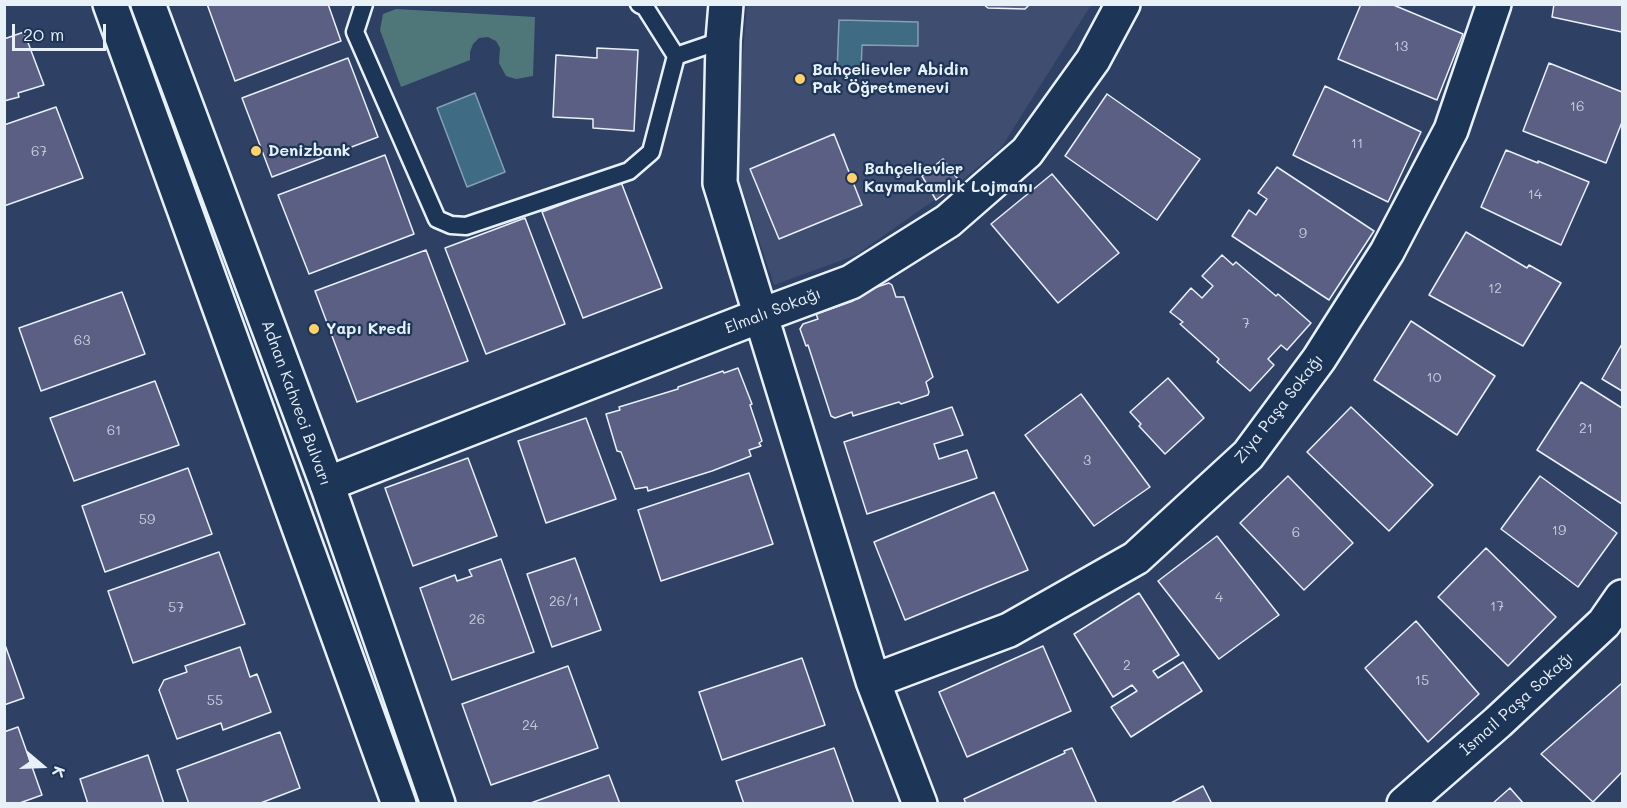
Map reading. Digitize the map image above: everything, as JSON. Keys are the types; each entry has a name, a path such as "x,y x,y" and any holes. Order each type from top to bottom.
{"street":[{"path":"110,4 392,802"},
{"name":"Adnan Kahveci Bulvarı","path":"148,4 327,484 438,804"},
{"path":"726,4 720,183 873,681 920,804"},
{"name":"Elmalı Sokağı","path":"327,484 851,282 948,221 1027,152 1093,60 1123,4"},
{"name":"Ziya Paşa Sokağı","path":"873,681 1009,630 1136,558 1248,455 1319,359 1387,252 1451,130 1494,4"},
{"name":"İsmail Paşa Sokağı","path":"1404,804 1616,619"}],"lane":[{"path":"364,4 356,32 437,219 451,225 466,226 629,171 651,152 676,56 645,7 639,4"},
{"path":"676,56 723,40"}],"shaded area":[{"path":"747,5 1091,5 1001,148 960,182 856,255 774,285 737,174 739,99"},
{"path":"839,20 918,22 918,46 862,45 861,73 837,73"},
{"path":"475,93 505,172 467,187 437,108"}],"green space":[{"path":"396,9 535,17 533,76 516,79 506,76 499,63 500,48 496,41 488,37 479,38 473,44 470,60 401,87 380,30 383,14"}],"building":[{"path":"207,4 328,4 341,41 235,81"},
{"path":"983,4 1030,4 1025,9 988,8"},
{"path":"1361,4 1391,4 1463,34 1437,100 1338,59"},
{"path":"1554,4 1622,4 1622,32 1552,17"},
{"path":"24,32 44,85 18,93 19,97 4,101 4,39"},
{"path":"597,48 638,50 634,131 593,128 593,119 553,117 556,55 597,58"},
{"path":"348,58 378,137 272,177 242,98"},
{"path":"1549,63 1622,92 1622,122 1606,163 1523,131"},
{"path":"1325,86 1421,132 1388,202 1293,155"},
{"path":"1107,94 1200,159 1157,220 1065,156"},
{"path":"56,107 83,178 4,206 4,125"},
{"name":"Bahçelievler Kaymakamlık Lojmanı","path":"834,134 862,205 779,239 750,169"},
{"path":"1506,150 1589,182 1561,245 1481,207"},
{"path":"385,155 414,234 309,274 278,195"},
{"path":"943,159 960,182 936,200 922,176"},
{"path":"1277,167 1374,231 1329,300 1232,236 1249,210 1256,215 1267,199 1258,193"},
{"path":"1052,174 1119,253 1058,303 991,224"},
{"path":"621,182 662,288 583,318 542,212"},
{"path":"525,218 565,324 486,354 445,248"},
{"path":"1466,232 1527,268 1529,265 1561,283 1523,346 1429,295"},
{"path":"426,250 468,361 357,402 315,291"},
{"path":"1222,255 1233,265 1236,262 1276,296 1278,294 1311,323 1287,350 1281,345 1268,359 1274,365 1250,391 1217,362 1219,359 1170,312 1191,288 1202,298 1213,286 1202,276"},
{"path":"889,283 896,297 904,297 933,377 926,382 928,395 853,416 852,412 835,418 831,416 808,345 806,346 800,329 803,324 818,319 816,314 853,301 856,294"},
{"path":"122,292 145,354 41,391 19,328"},
{"path":"1411,321 1495,376 1457,435 1374,380"},
{"path":"1622,344 1622,391 1602,379"},
{"path":"738,368 752,404 750,405 762,441 759,443 761,446 749,450 751,456 712,471 648,491 647,487 635,489 621,452 617,451 606,414 620,410 619,407 678,389 678,387 723,371 724,373"},
{"path":"1168,378 1204,418 1165,454 1139,426 1141,424 1130,412"},
{"path":"155,381 179,445 74,481 50,418"},
{"path":"1581,382 1622,408 1622,504 1537,450"},
{"path":"1081,394 1150,487 1094,526 1025,435"},
{"path":"952,407 963,435 934,444 939,459 967,450 977,478 867,514 844,442"},
{"path":"1351,407 1433,485 1389,531 1307,452"},
{"path":"586,418 616,499 546,523 518,441"},
{"path":"468,458 497,536 413,566 385,488"},
{"path":"188,468 212,534 105,572 82,506"},
{"path":"749,473 773,544 661,581 638,510"},
{"path":"1288,476 1353,543 1304,590 1240,523"},
{"path":"1540,476 1617,533 1578,587 1501,529"},
{"path":"994,492 1028,570 905,620 874,542"},
{"path":"1217,536 1279,615 1219,659 1158,581"},
{"path":"1486,548 1556,617 1508,666 1438,597"},
{"path":"219,552 245,624 133,663 108,591"},
{"path":"575,558 601,630 552,647 527,574"},
{"path":"501,559 534,652 452,680 420,588 455,575 457,581 472,576 469,570"},
{"path":"1139,593 1179,655 1153,671 1158,678 1183,662 1202,691 1131,737 1111,707 1137,691 1132,685 1113,697 1074,634"},
{"path":"1416,621 1479,694 1428,742 1365,668"},
{"path":"4,642 24,698 4,705"},
{"path":"1043,646 1071,711 967,757 939,692"},
{"path":"240,647 250,677 257,674 271,712 223,730 221,723 177,739 159,690 164,680 187,672 185,666"},
{"path":"802,658 825,725 722,760 699,692"},
{"path":"568,666 598,748 491,785 462,704"},
{"path":"1622,683 1622,772 1593,802 1541,754"},
{"path":"18,727 42,795 17,804 4,804 4,732"},
{"path":"280,732 300,788 258,804 189,804 177,770"},
{"path":"834,748 854,804 744,804 736,781"},
{"path":"1072,748 1097,804 966,804 964,799"},
{"path":"148,755 164,804 88,804 80,779"},
{"path":"609,775 620,804 528,804"},
{"path":"1203,786 1212,804 1169,804"},
{"path":"1510,788 1524,804 1492,804"}],"place":[{"name":"Bahçelievler Abidin Pak Öğretmenevi","path":"800,79"},
{"name":"Denizbank","path":"256,151"},
{"name":"Bahçelievler Kaymakamlık Lojmanı","path":"852,178"},
{"name":"Yapı Kredi","path":"314,329"}]}
